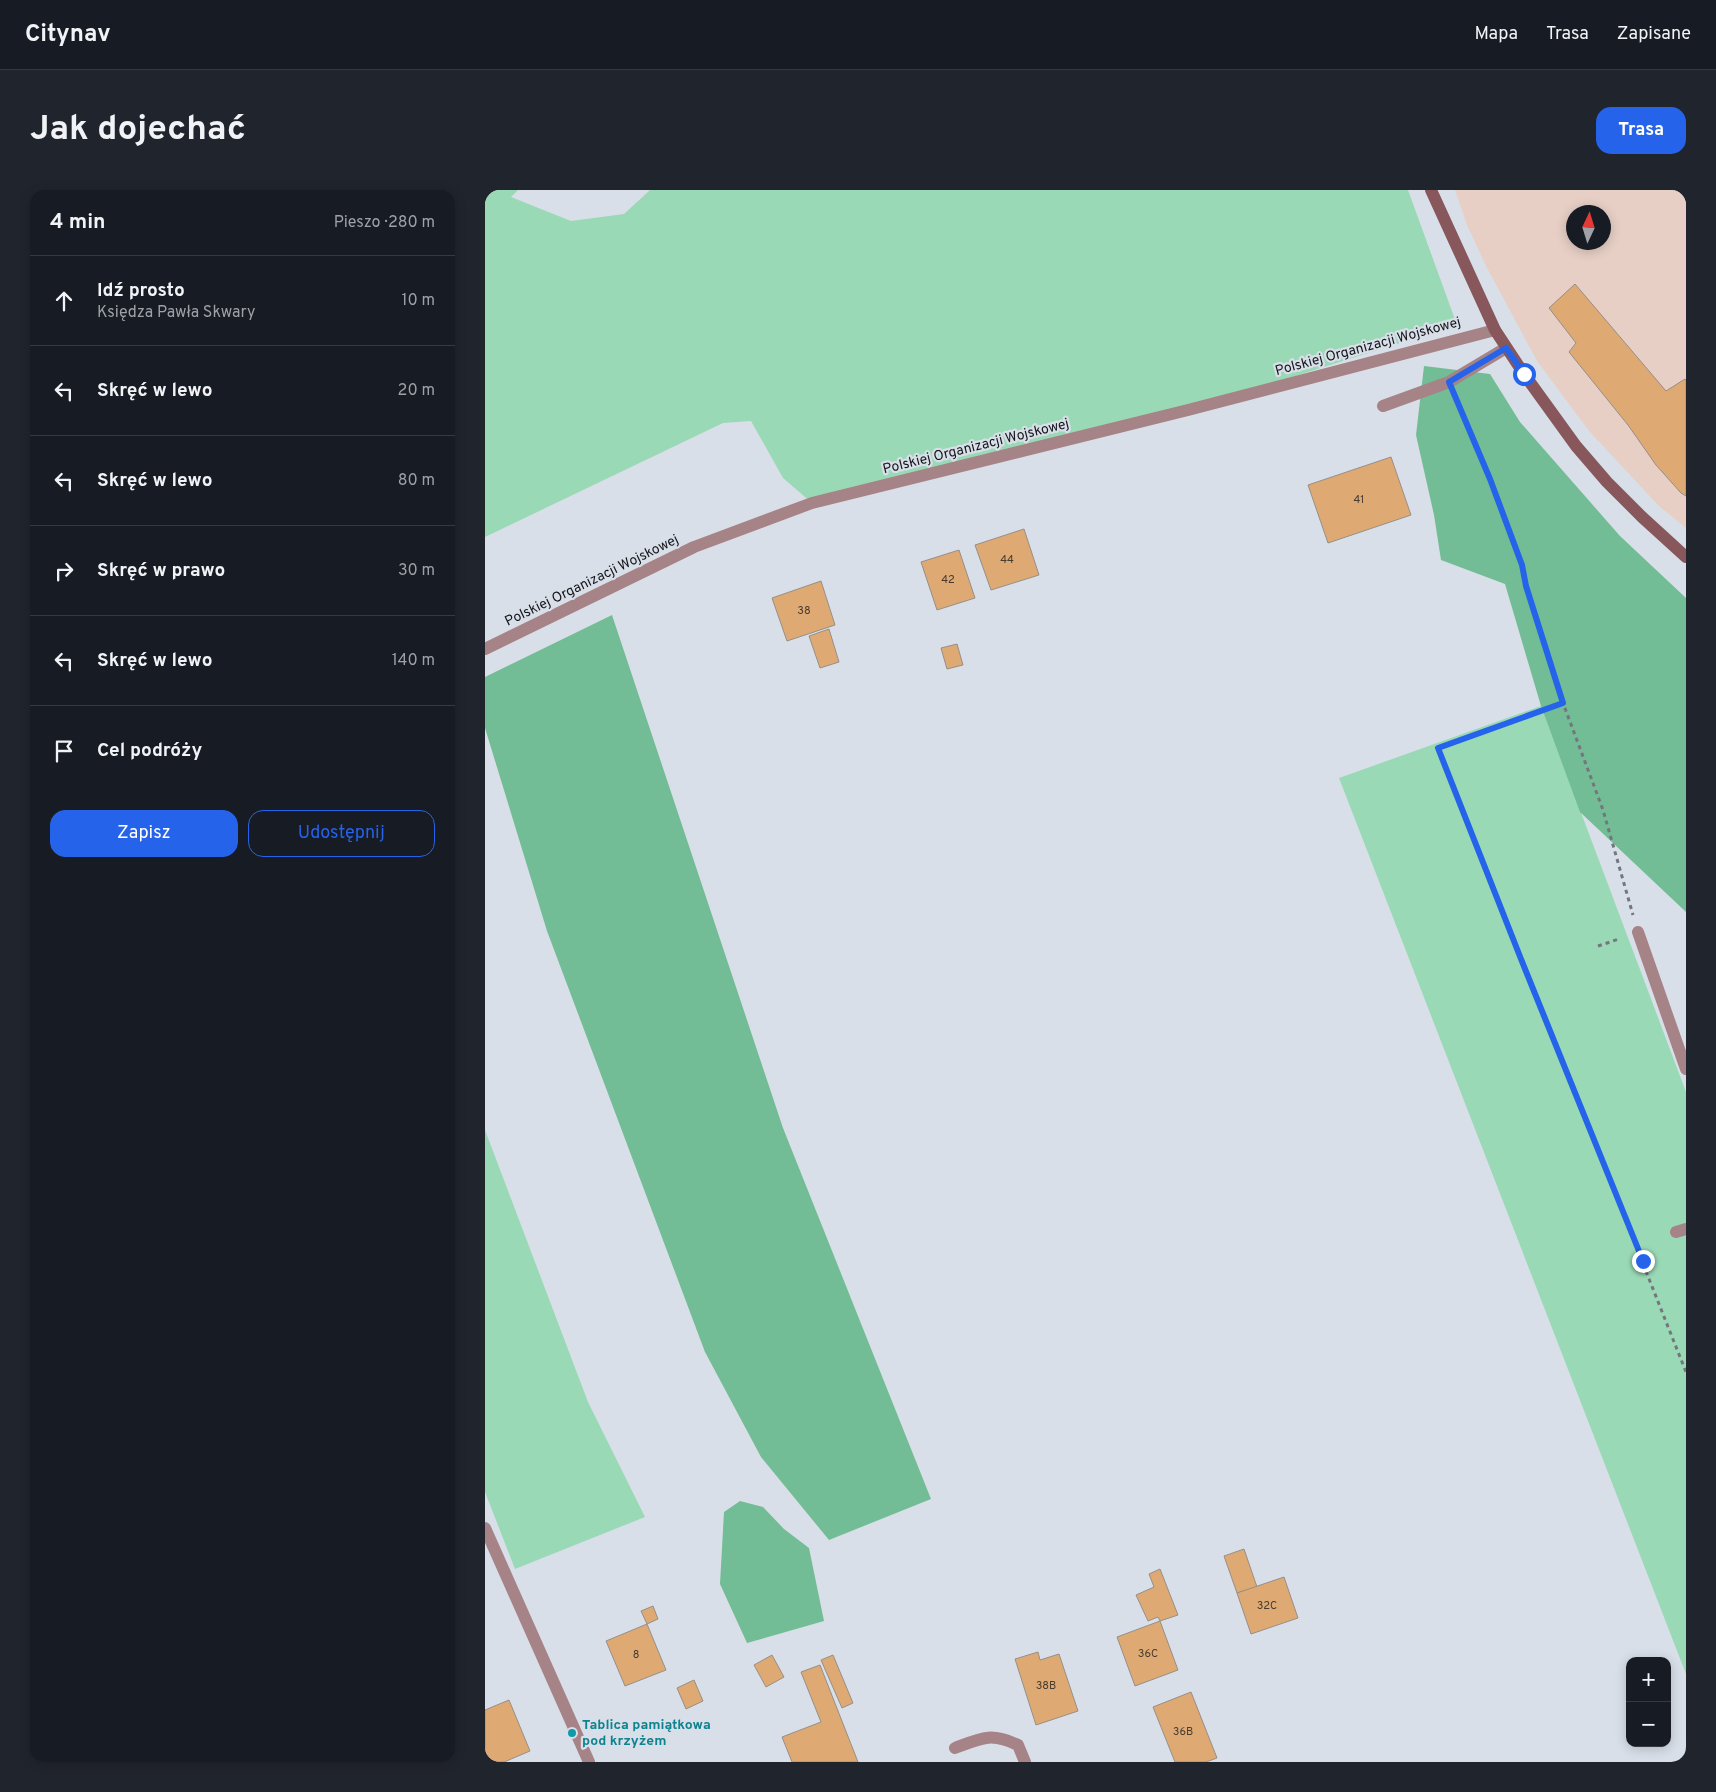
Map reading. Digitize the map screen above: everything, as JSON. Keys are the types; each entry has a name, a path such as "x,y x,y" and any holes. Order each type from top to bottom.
{"main road":[{"path":"1431,190 1495,330 1506,348 1576,446 1628,503 1686,557"}],"street":[{"name":"Polskiej Organizacji Wojskowej","path":"485,650 694,547 813,504 1495,330"},
{"path":"1383,406 1449,382 1506,348"},
{"path":"1638,932 1686,1069"},
{"path":"485,1528 589,1762"},
{"path":"955,1748 984,1737 1004,1738 1018,1745 1025,1762"}],"path":[{"path":"1449,382 1490,479 1522,565 1526,586 1563,703 1603,810 1638,932"},
{"path":"1563,703 1438,748 1686,1372"}],"shaded area":[{"path":"1455,190 1686,190 1686,528 1659,506 1589,431 1537,361 1486,266 1467,225"}],"green space":[{"path":"485,190 518,190 511,197 571,221 624,214 650,190 1408,190 1457,325 1188,410 812,503 783,478 751,421 723,423 485,537"},
{"path":"1424,366 1490,374 1520,422 1620,536 1686,598 1686,912 1580,812 1541,706 1505,584 1441,560 1434,515 1416,435"},
{"path":"612,615 783,1128 931,1499 829,1540 761,1457 705,1352 547,931 485,728 485,677"},
{"path":"1541,706 1686,1092 1686,1674 1339,778"},
{"path":"485,1130 588,1402 645,1517 515,1569 485,1492"},
{"path":"740,1501 763,1507 784,1529 809,1548 824,1621 747,1643 720,1584 724,1512"}],"building":[{"path":"1575,284 1666,391 1686,380 1686,496 1681,493 1656,465 1628,425 1569,352 1576,343 1549,308"},
{"path":"1391,457 1411,515 1328,543 1308,485"},
{"path":"1024,529 1039,575 991,590 975,545"},
{"path":"959,550 975,598 937,610 921,562"},
{"path":"821,581 835,625 787,641 772,598"},
{"path":"829,629 839,662 820,668 809,636"},
{"path":"957,644 963,665 947,669 941,648"},
{"path":"1244,1549 1257,1587 1237,1593 1224,1556"},
{"path":"1160,1569 1178,1615 1160,1621 1158,1617 1148,1621 1136,1595 1154,1587 1149,1574"},
{"path":"1284,1577 1298,1618 1251,1634 1237,1593"},
{"path":"653,1606 658,1619 647,1624 641,1611"},
{"path":"1160,1621 1178,1670 1135,1686 1117,1637"},
{"path":"647,1624 666,1670 625,1686 606,1641"},
{"path":"1038,1652 1040,1660 1059,1654 1078,1711 1036,1725 1015,1659"},
{"path":"772,1655 784,1677 766,1687 754,1665"},
{"path":"833,1655 853,1703 842,1708 821,1660"},
{"path":"820,1665 858,1762 792,1762 782,1737 821,1722 801,1672"},
{"path":"694,1680 703,1701 686,1709 677,1688"},
{"path":"1191,1692 1217,1758 1206,1762 1175,1762 1153,1707"},
{"path":"509,1700 530,1751 504,1762 485,1762 485,1710"}],"place":[{"name":"Tablica pamiątkowa pod krzyżem","path":"572,1733"}],"route":[{"path":"1524,374 1506,348 1449,382 1490,479 1522,565 1526,586 1563,703 1438,748 1643,1261"}]}
